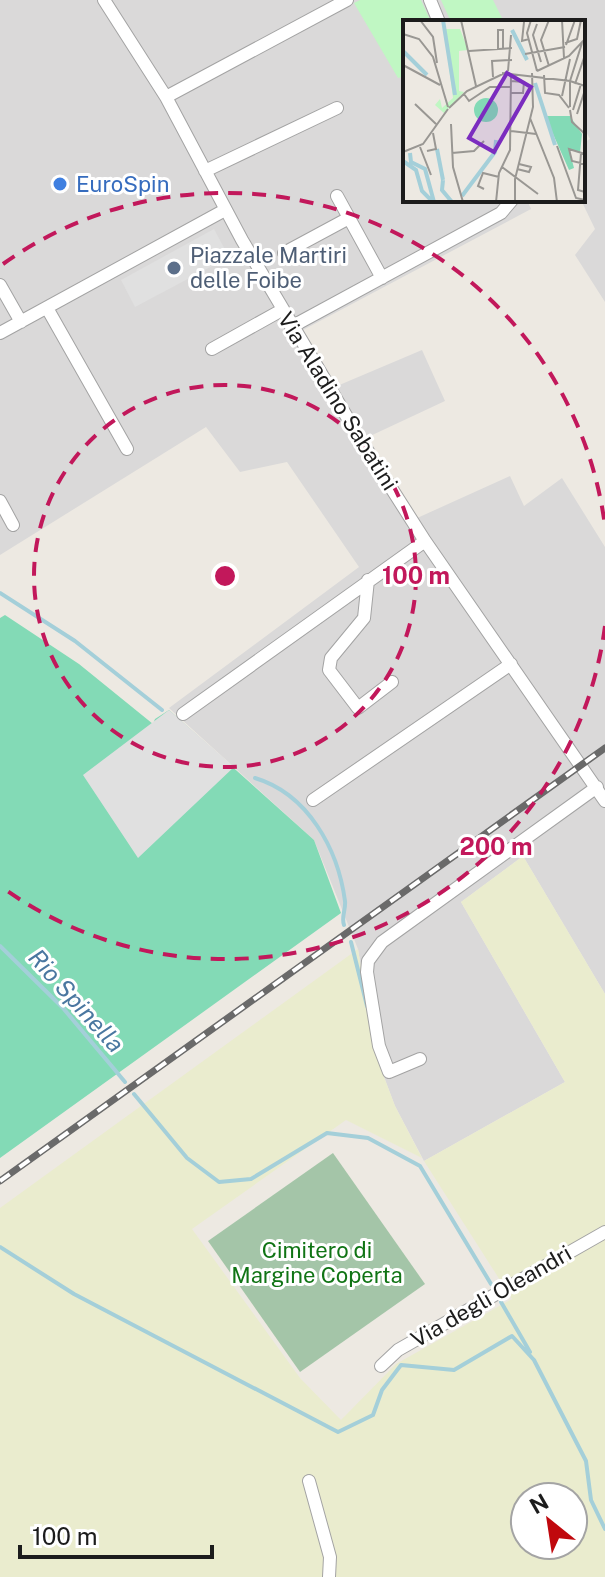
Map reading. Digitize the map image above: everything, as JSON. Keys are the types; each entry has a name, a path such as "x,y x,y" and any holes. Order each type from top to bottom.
{"street":[{"name":"Via Aladino Sabatini","path":"104,0 166,97 291,327 425,541 605,801"},
{"path":"166,97 347,0"},
{"path":"430,0 438,20"},
{"path":"205,171 337,108"},
{"path":"337,196 382,278"},
{"path":"291,327 501,213 510,202"},
{"path":"0,333 225,210"},
{"path":"284,253 349,218"},
{"path":"0,285 21,322"},
{"path":"47,308 127,449"},
{"path":"212,349 282,310"},
{"path":"0,501 13,525"},
{"path":"183,714 425,541"},
{"path":"368,580 364,618 331,658 329,670 358,708 368,704 392,682"},
{"path":"313,800 511,664"},
{"path":"420,1059 389,1072 379,1046 367,972 368,961 382,942 597,787"},
{"name":"Via degli Oleandri","path":"381,1366 411,1342 605,1232"},
{"path":"309,1481 330,1557 329,1577"}],"shaded area":[{"path":"0,0 605,0 605,302 575,255 595,229 582,202 585,202 585,142 590,139 585,130 585,20 403,20 403,202 528,202 531,209 303,330 337,386 422,350 445,401 368,437 415,519 510,476 524,506 562,478 605,547 605,994 523,856 461,902 565,1082 424,1161 395,1106 375,1053 358,949 314,840 169,708 359,567 287,462 240,472 206,427 0,555"},
{"name":"Piazzale Martiri delle Foibe","path":"214,229 229,257 135,307 121,280"},
{"path":"169,710 234,767 138,858 83,775"}],"green space":[{"path":"360,0 421,0 430,20 403,20 403,77 398,78 354,3"},
{"path":"441,0 493,0 503,20 450,20"},
{"path":"5,615 79,664 153,724 155,719 169,710 314,840 341,913 0,1158 0,618"},
{"path":"523,856 605,994 605,1577 0,1577 0,1208 358,949 375,1053 395,1106 422,1158 346,1120 192,1229 300,1378 341,1420 396,1364 512,1299 424,1161 565,1082 461,902"},
{"name":"Cimitero di Margine Coperta","path":"333,1153 425,1284 300,1372 208,1241"}],"waterway":[{"path":"0,593 75,641 162,710"},
{"path":"255,778 290,797 317,826 341,881 345,901 344,925"},
{"path":"351,942 367,1006"},
{"name":"Rio Spinella","path":"0,946 63,1008 125,1082"},
{"name":"Rio Spinella","path":"134,1094 187,1158 219,1182 251,1179 327,1133 368,1138 420,1166 491,1284"},
{"path":"0,1247 74,1294 338,1432 373,1415 382,1390 401,1365 454,1370 512,1336 534,1360"},
{"path":"501,1302 530,1352"},
{"path":"534,1360 586,1461 591,1500 605,1529"}],"railway":[{"path":"0,1181 605,748"}],"place":[{"name":"EuroSpin","path":"60,184"},
{"name":"Piazzale Martiri delle Foibe","path":"174,268"}]}
